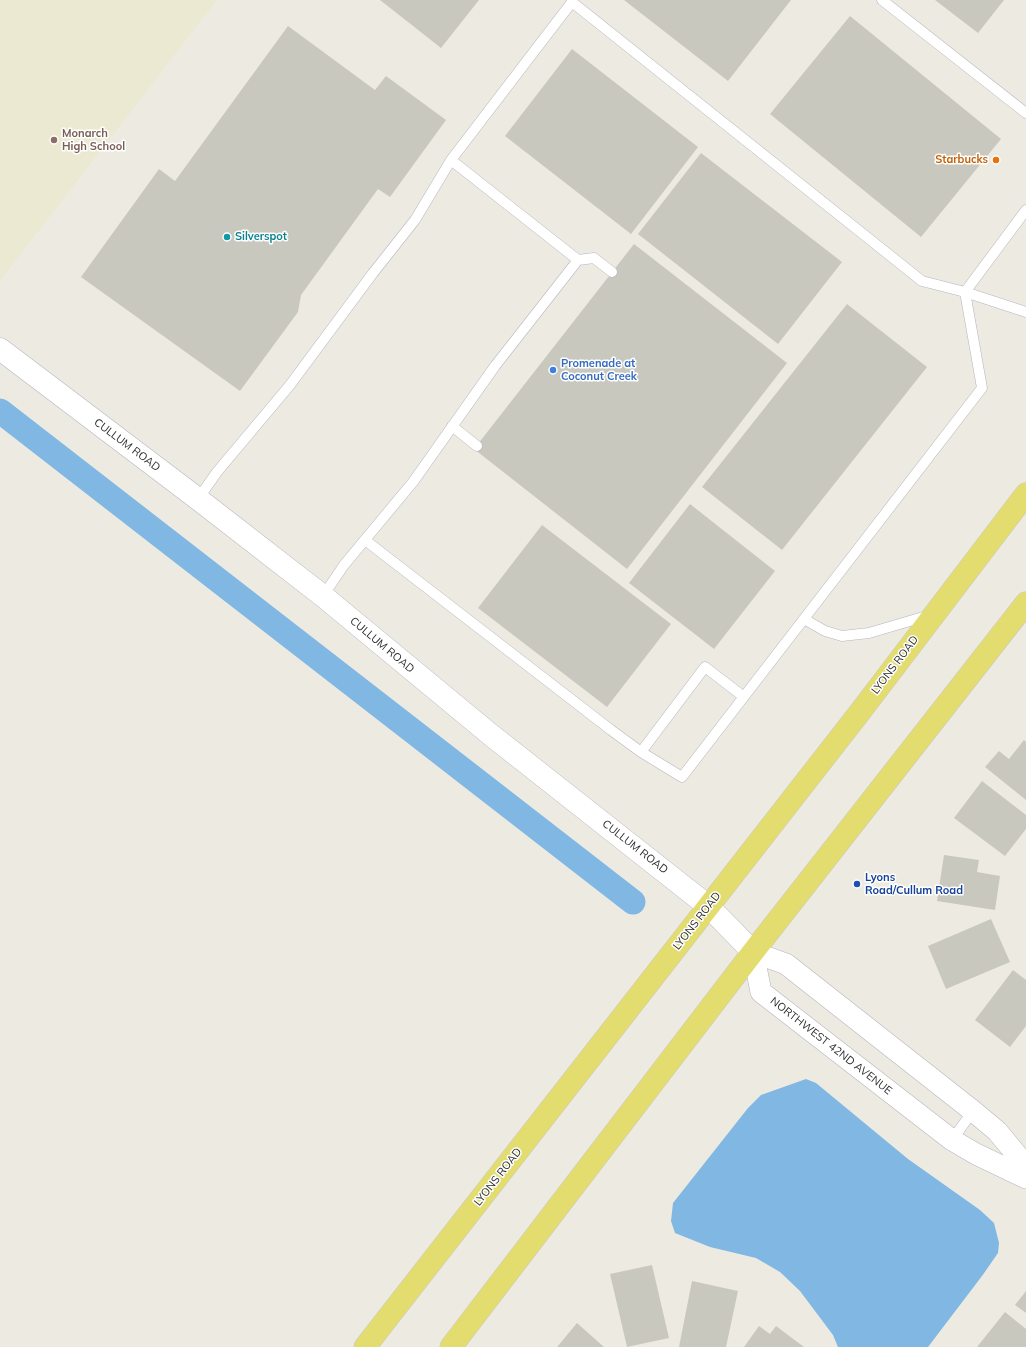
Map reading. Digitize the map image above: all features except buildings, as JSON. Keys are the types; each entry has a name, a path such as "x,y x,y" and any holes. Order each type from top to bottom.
{"main road":[{"name":"LYONS ROAD","path":"365,1347 860,712 1026,494"},
{"path":"451,1347 753,952 1026,603"}],"street":[{"name":"CULLUM ROAD","path":"0,349 323,596 491,735 708,906 753,952"},
{"path":"753,952 786,964 973,1110 997,1131 1026,1166"},
{"name":"NORTHWEST 42ND AVENUE","path":"753,952 761,992 952,1140 976,1154 1026,1178"}],"lane":[{"path":"882,0 1026,112"},
{"path":"198,499 217,472 290,386 373,273 415,220 451,160 572,1 922,281 965,292 1026,312"},
{"path":"451,160 578,260"},
{"path":"365,540 611,730 641,752 682,777 982,388 965,292 1026,210"},
{"path":"323,596 344,565 413,482 495,366 578,260 594,258 612,272"},
{"path":"452,426 476,446"},
{"path":"804,619 825,631 842,636 869,633 934,614"},
{"path":"641,752 705,667 744,697"},
{"path":"952,1140 973,1110"}],"shaded area":[{"name":"Monarch High School","path":"0,0 217,0 0,281"}],"water":[{"path":"806,1079 816,1083 908,1159 980,1210 994,1223 999,1243 998,1253 928,1347 838,1347 833,1335 800,1291 780,1272 756,1258 710,1247 675,1233 671,1221 673,1203 748,1108 761,1095"}],"waterway":[{"path":"0,411 633,902"}],"place":[{"name":"Monarch High School","path":"54,140"},
{"name":"Starbucks","path":"996,160"},
{"name":"Silverspot","path":"227,237"},
{"name":"Promenade at Coconut Creek","path":"553,370"},
{"name":"Lyons Road/Cullum Road","path":"857,884"}]}
